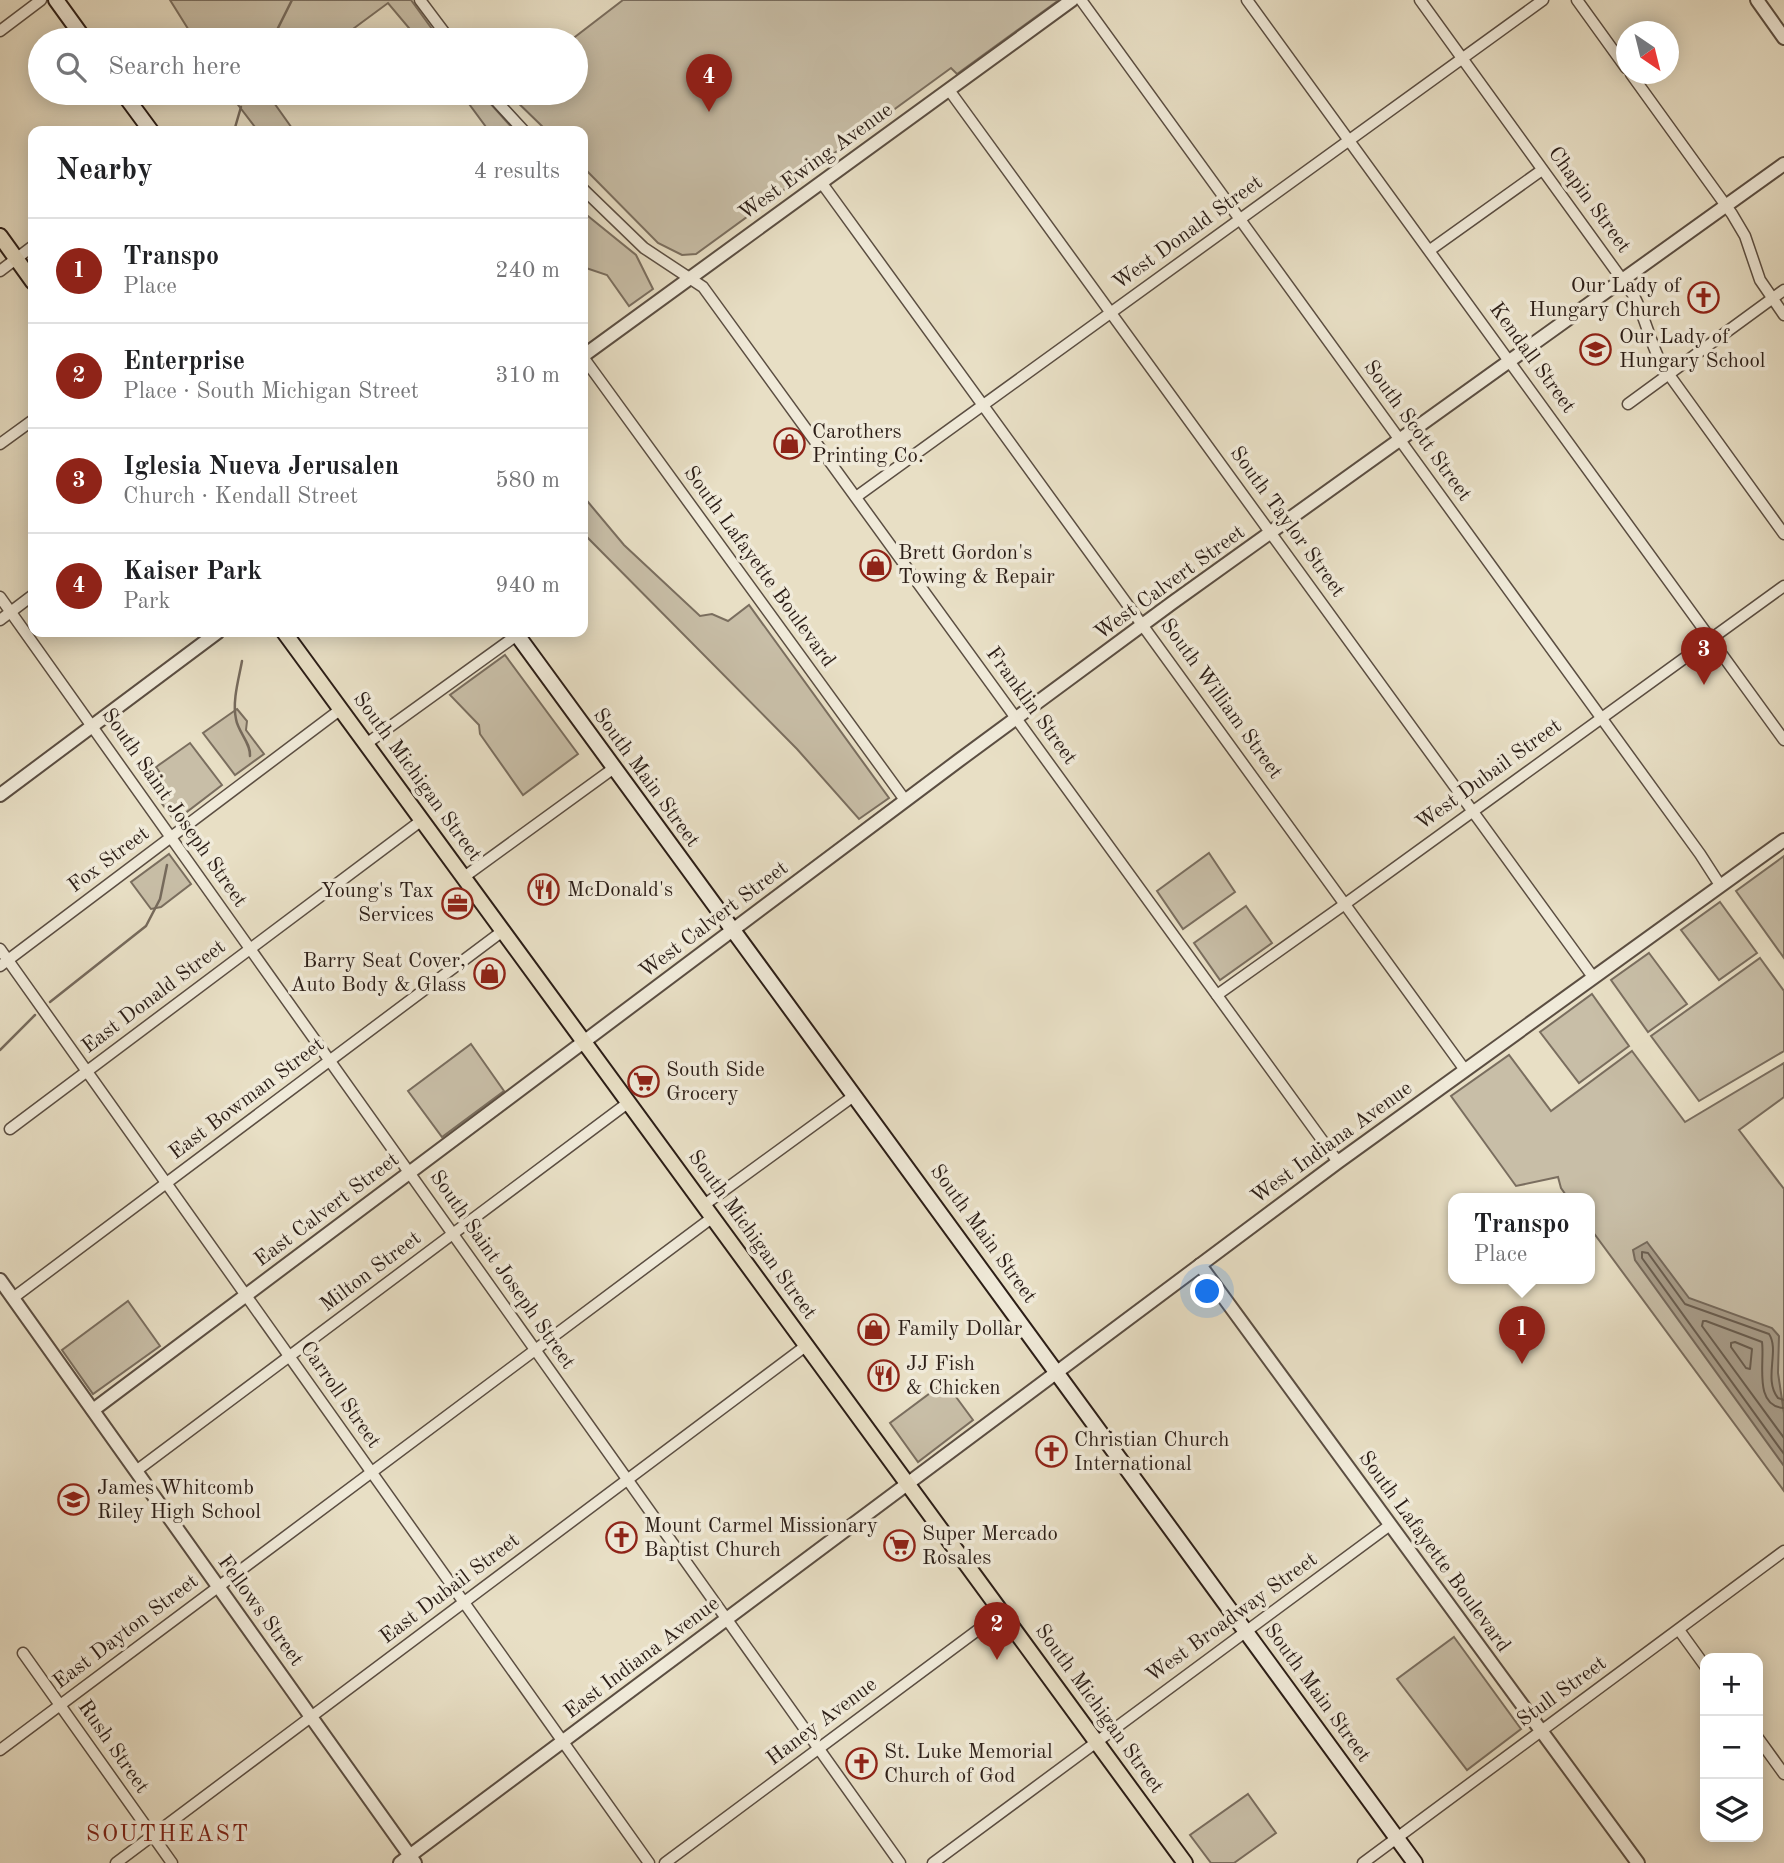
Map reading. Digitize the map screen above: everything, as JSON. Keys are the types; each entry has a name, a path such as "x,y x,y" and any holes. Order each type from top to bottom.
{"main road":[{"path":"56,0 76,28"},
{"path":"132,105 147,126"},
{"path":"0,236 28,275"},
{"name":"South Michigan Street","path":"288,637 1185,1863"},
{"name":"South Main Street","path":"519,637 1415,1863"}],"street":[{"path":"0,31 41,0"},
{"path":"420,0 441,28"},
{"name":"West Ewing Avenue","path":"588,353 1072,0"},
{"name":"South Scott Street","path":"1081,0 1720,885"},
{"name":"Kendall Street","path":"1247,0 1784,740"},
{"name":"Chapin Street","path":"1420,0 1623,281 1640,307 1653,348 1669,374 1784,534"},
{"name":"West Donald Street","path":"856,497 1543,0"},
{"path":"1577,0 1616,54"},
{"path":"1757,0 1784,37"},
{"path":"1638,84 1727,206 1745,236 1760,280 1784,315"},
{"name":"South Taylor Street","path":"949,90 1594,977"},
{"path":"500,105 519,126"},
{"name":"West Calvert Street","path":"584,1041 1143,625 1784,164"},
{"path":"1430,250 1542,170"},
{"name":"South William Street","path":"821,182 1465,1070"},
{"name":"Franklin Street","path":"588,194 644,248 668,266 698,282 710,295 1338,1162"},
{"path":"0,271 28,250"},
{"path":"1628,404 1784,290"},
{"name":"South Lafayette Boulevard","path":"588,364 905,800"},
{"path":"0,444 28,424"},
{"name":"West Dubail Street","path":"1217,995 1784,586"},
{"name":"South Saint Joseph Street","path":"0,597 28,636"},
{"path":"0,620 28,599"},
{"name":"South Saint Joseph Street","path":"29,637 900,1863"},
{"path":"0,794 211,637"},
{"path":"366,744 511,637"},
{"name":"Fox Street","path":"4,963 341,709"},
{"path":"464,877 614,768"},
{"name":"East Donald Street","path":"10,1129 422,820"},
{"name":"West Indiana Avenue","path":"907,1483 1338,1162 1784,840"},
{"name":"East Bowman Street","path":"13,1298 504,930"},
{"name":"Carroll Street","path":"0,949 4,963 87,1072 649,1863"},
{"name":"East Calvert Street","path":"93,1410 584,1041"},
{"path":"704,1205 855,1095"},
{"name":"Milton Street","path":"136,1471 629,1102"},
{"name":"East Dayton Street","path":"0,1751 713,1217"},
{"name":"South Lafayette Boulevard","path":"1200,1265 1638,1863"},
{"name":"Fellows Street","path":"0,1280 312,1716 408,1861"},
{"name":"East Dubail Street","path":"116,1863 807,1345"},
{"name":"East Indiana Avenue","path":"408,1861 562,1741 907,1483"},
{"name":"West Broadway Street","path":"933,1863 1390,1525"},
{"name":"Stull Street","path":"1363,1863 1784,1551"},
{"name":"Haney Avenue","path":"665,1863 1002,1612"},
{"path":"1679,1630 1700,1659"},
{"name":"Rush Street","path":"23,1653 172,1863"},
{"path":"1763,1745 1784,1774"}],"shaded area":[{"path":"170,0 411,0 431,28 409,28 388,3 354,28 188,28"},
{"path":"623,0 1059,0 957,74 951,68 696,254 682,255 658,243 588,172 588,126 542,126 520,105 588,105 587,28"},
{"path":"238,105 276,105 290,126 254,126"},
{"path":"470,105 492,105 511,126 485,126"},
{"path":"588,216 636,255 653,289 629,306 607,275 588,269"},
{"path":"588,502 624,545 700,616 712,614 728,621 749,605 889,798 859,819 797,749 588,538"},
{"path":"505,655 578,754 523,795 480,734 479,725 450,695"},
{"path":"237,709 247,721 246,730 264,754 235,775 203,733"},
{"path":"190,743 222,785 175,821 148,785 162,776 156,767"},
{"path":"1209,853 1235,892 1183,929 1157,891"},
{"path":"169,854 191,884 161,907 151,909 131,882"},
{"path":"1784,856 1784,958 1736,891"},
{"path":"1720,902 1757,953 1719,980 1681,930"},
{"path":"1246,906 1272,943 1220,980 1194,943"},
{"path":"1649,953 1687,1004 1648,1032 1611,980"},
{"path":"1760,958 1784,991 1784,1051 1699,1101 1651,1036"},
{"path":"1592,994 1629,1046 1579,1083 1540,1032"},
{"path":"471,1044 504,1091 442,1137 408,1091"},
{"path":"1632,1051 1685,1122 1784,1063 1784,1097 1739,1130 1784,1189 1784,1491 1595,1235 1595,1193 1564,1193 1558,1177 1516,1186 1451,1096 1509,1055 1551,1111"},
{"path":"128,1301 160,1346 93,1394 62,1350"},
{"path":"945,1382 973,1420 918,1462 890,1423"},
{"path":"1454,1637 1521,1729 1467,1770 1397,1679"},
{"path":"1248,1794 1276,1833 1234,1863 1211,1863 1190,1835"}],"water":[{"path":"1647,1242 1689,1298 1772,1328 1779,1336 1778,1373 1784,1413 1784,1466 1635,1260 1633,1250"}],"waterway":[{"path":"278,28 292,0"},
{"path":"235,126 241,107"},
{"path":"242,661 235,712 250,756"},
{"path":"50,1002 146,926 160,899 167,865"},
{"path":"0,1050 35,1015"}],"place":[{"name":"Kaiser Park","path":"709,112"},
{"name":"Our Lady of Hungary Church","path":"1704,298"},
{"name":"Our Lady of Hungary School","path":"1596,349"},
{"name":"Carothers Printing Co.","path":"789,444"},
{"name":"Brett Gordon's Towing & Repair","path":"875,565"},
{"name":"Iglesia Nueva Jerusalen","path":"1704,685"},
{"name":"McDonald's","path":"544,890"},
{"name":"Young's Tax Services","path":"457,903"},
{"name":"Barry Seat Cover, Auto Body & Glass","path":"489,973"},
{"name":"South Side Grocery","path":"643,1082"},
{"name":"Family Dollar","path":"874,1329"},
{"name":"Transpo","path":"1522,1364"},
{"name":"JJ Fish & Chicken","path":"883,1376"},
{"name":"Christian Church International","path":"1051,1452"},
{"name":"James Whitcomb Riley High School","path":"74,1500"},
{"name":"Mount Carmel Missionary Baptist Church","path":"621,1538"},
{"name":"Super Mercado Rosales","path":"899,1546"},
{"name":"Enterprise","path":"997,1660"},
{"name":"St. Luke Memorial Church of God","path":"861,1764"}],"district":[{"name":"SOUTHEAST","path":"168,1834"}]}
